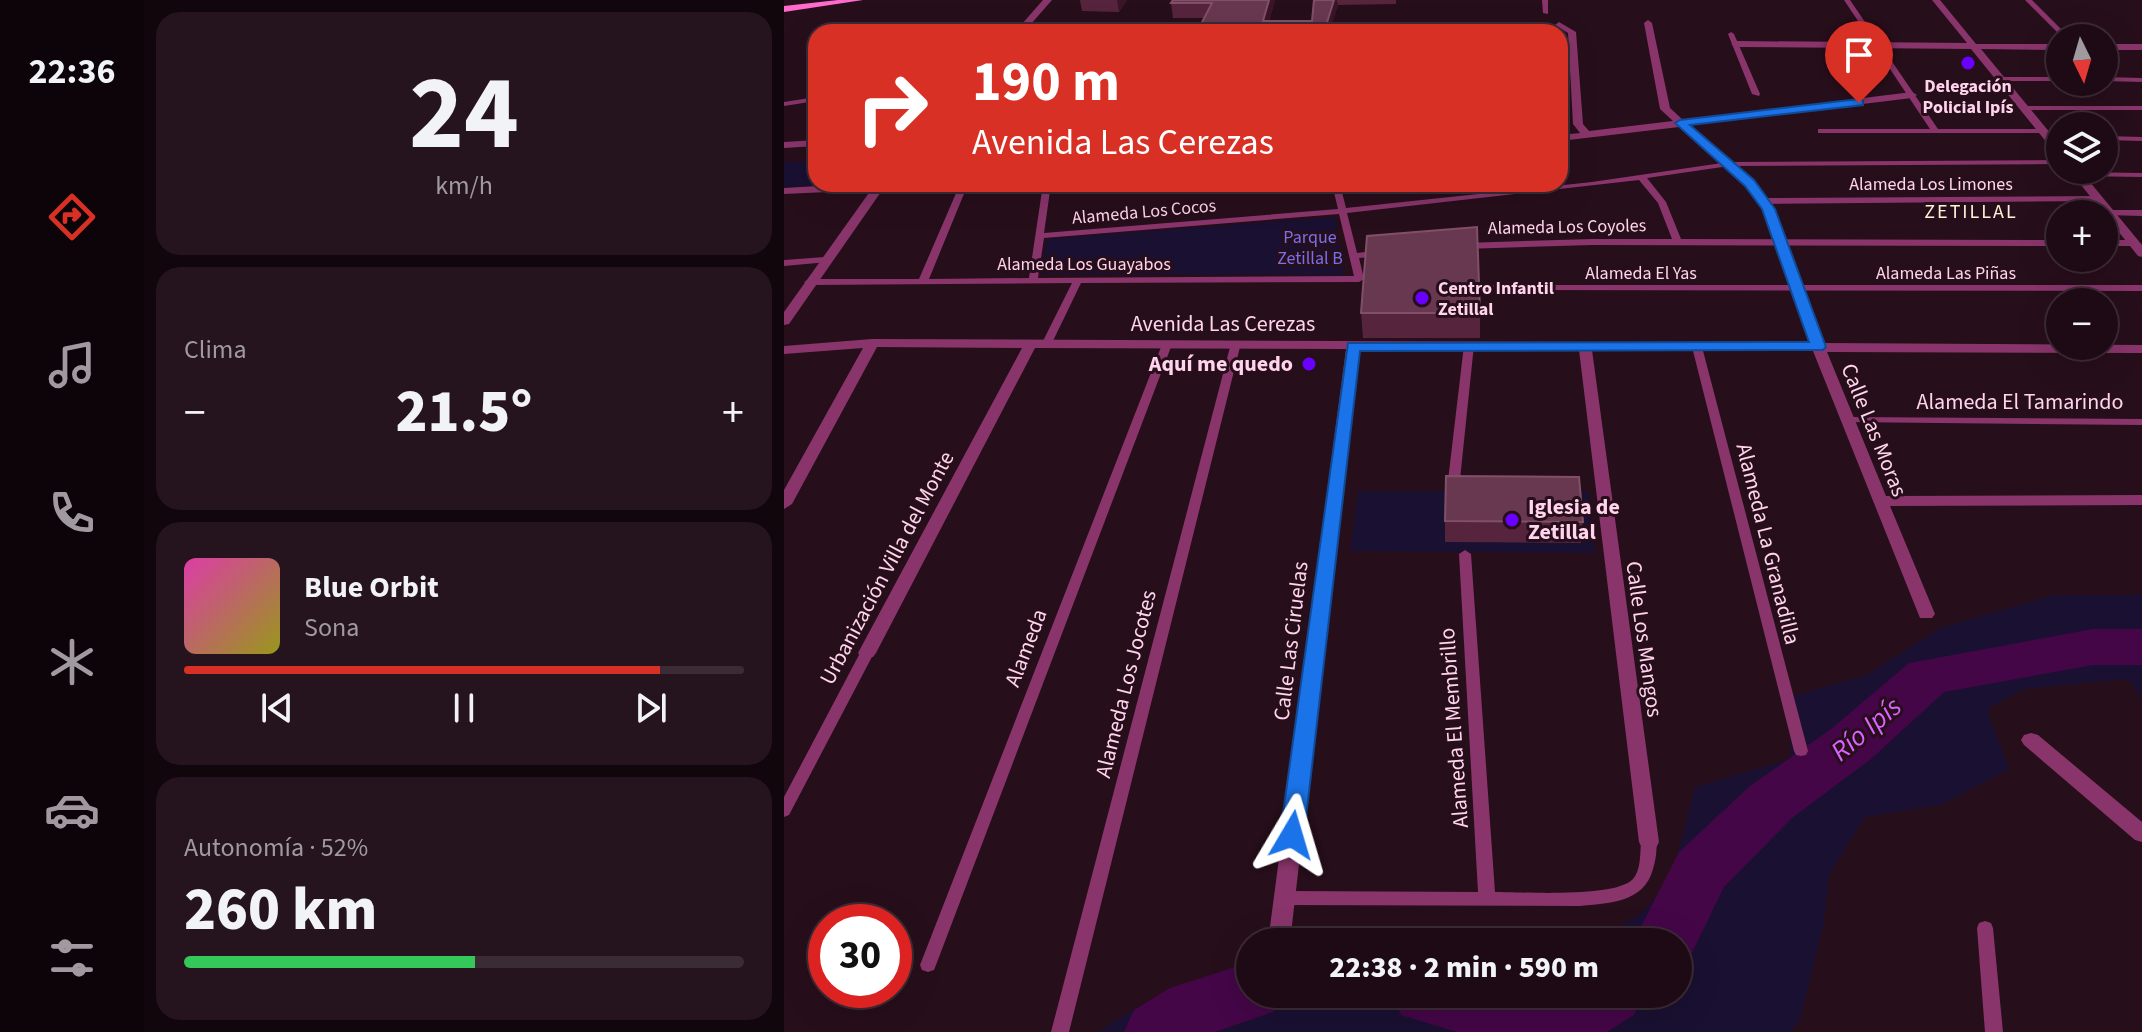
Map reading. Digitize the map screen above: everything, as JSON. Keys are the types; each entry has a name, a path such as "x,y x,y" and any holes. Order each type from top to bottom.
{"main road":[{"path":"784,9 859,0"}],"street":[{"path":"1026,24 1048,0"},
{"path":"1936,0 2046,134"},
{"name":"Calle Las Moras","path":"1648,23 1665,109 1729,164 1763,201 1818,347 1926,614"},
{"path":"1568,30 1572,32 1578,124 1587,135"},
{"path":"1736,44 2046,47"},
{"path":"2118,47 2142,47"},
{"path":"1568,137 1770,115 1912,95"},
{"path":"784,145 808,144"},
{"path":"2086,184 2098,199"},
{"path":"784,191 808,190"},
{"path":"786,314 876,192"},
{"path":"2118,224 2142,253"},
{"path":"784,504 872,343"},
{"name":"Avenida Las Cerezas","path":"784,350 872,343 1166,347 1585,345 2142,349"},
{"name":"Urbanización Villa del Monte","path":"867,653 1038,345"},
{"name":"Calle Los Mangos","path":"1585,345 1649,842"},
{"name":"Calle Las Ciruelas","path":"1281,928 1353,346"},
{"path":"1881,501 2142,500"},
{"path":"2031,740 2142,834"}],"lane":[{"path":"1545,0 1546,13"},
{"path":"1847,0 1935,130"},
{"path":"2028,0 2053,24"},
{"path":"1731,34 1756,94"},
{"path":"2001,79 2046,79"},
{"path":"2118,79 2142,80"},
{"path":"784,104 808,100"},
{"path":"2024,108 2142,108"},
{"path":"1821,131 1935,130 2046,134"},
{"path":"2118,138 2142,139"},
{"name":"Alameda Los Cocos","path":"1568,185 1729,164 2046,162"},
{"path":"2118,174 2142,175"},
{"path":"1641,177 1662,202 1677,242"},
{"path":"923,281 961,192"},
{"path":"1033,280 1046,192"},
{"path":"1338,192 1353,256 1397,252"},
{"name":"Alameda Los Cocos","path":"1040,236 1342,211 1509,192"},
{"name":"Alameda Los Limones","path":"1763,201 2098,199"},
{"path":"2118,213 2142,213"},
{"name":"Alameda Los Coyoles","path":"1454,247 1677,242 2046,243"},
{"path":"2118,243 2133,243"},
{"name":"Alameda Los Guayabos","path":"809,282 1359,279 1353,256"},
{"path":"784,263 825,260"},
{"path":"1038,345 1078,280"},
{"name":"Alameda El Yas","path":"1485,288 1798,289"},
{"name":"Alameda Las Piñas","path":"1798,289 2142,288"},
{"path":"1453,489 1469,345"},
{"name":"Alameda","path":"928,965 1166,347"},
{"name":"Alameda Los Jocotes","path":"1060,1032 1235,347"},
{"name":"Alameda La Granadilla","path":"1697,347 1801,751"},
{"name":"Alameda El Tamarindo","path":"1849,420 2142,422"},
{"name":"Alameda El Membrillo","path":"1465,554 1487,899"},
{"name":"Urbanización Villa del Monte","path":"784,811 867,653"},
{"path":"1284,898 1579,899 1620,895 1642,883 1649,870 1649,842"},
{"path":"1985,928 1994,1032"}],"green space":[{"path":"808,161 808,186 784,187 784,162"},
{"name":"Parque Zetillal B","path":"1335,217 1344,275 1041,274 1047,239"},
{"path":"1358,491 1589,492 1595,553 1350,551"},
{"path":"2054,595 2142,595 2142,698 2128,679 2024,689 1987,709 2009,769 1941,805 1865,817 1829,875 1824,922 1800,1020 1790,1032 1097,1032 1139,1006 1236,973 1236,1008 1692,1008 1692,928 1617,928 1641,913 1670,883 1695,787 1790,759 1792,696 1867,675 1940,628"}],"building":[{"path":"1173,0 1269,0 1263,21 1312,21 1314,0 1334,0 1326,24 1201,24 1212,3 1171,3"},
{"name":"Centro Infantil Zetillal","path":"1477,227 1480,313 1361,313 1367,236"},
{"path":"1446,476 1579,477 1583,522 1445,521"}],"waterway":[{"name":"Río Ipís","path":"1672,928 1701,870 1771,802 1851,744 1928,676 2093,647 2142,647"},
{"name":"Río Ipís","path":"1158,1032 1194,1009 1236,996"},
{"name":"Río Ipís","path":"1505,1008 1576,1015 1588,1008"}],"place":[{"name":"Delegación Policial Ipís","path":"1968,63"},
{"name":"Centro Infantil Zetillal","path":"1422,298"},
{"name":"Aquí me quedo","path":"1309,364"},
{"name":"Iglesia de Zetillal","path":"1512,520"}],"district":[{"name":"ZETILLAL","path":"1971,212"}],"route":[{"path":"1292,835 1353,346 1818,347 1768,209 1749,183 1680,123 1859,103"}]}
